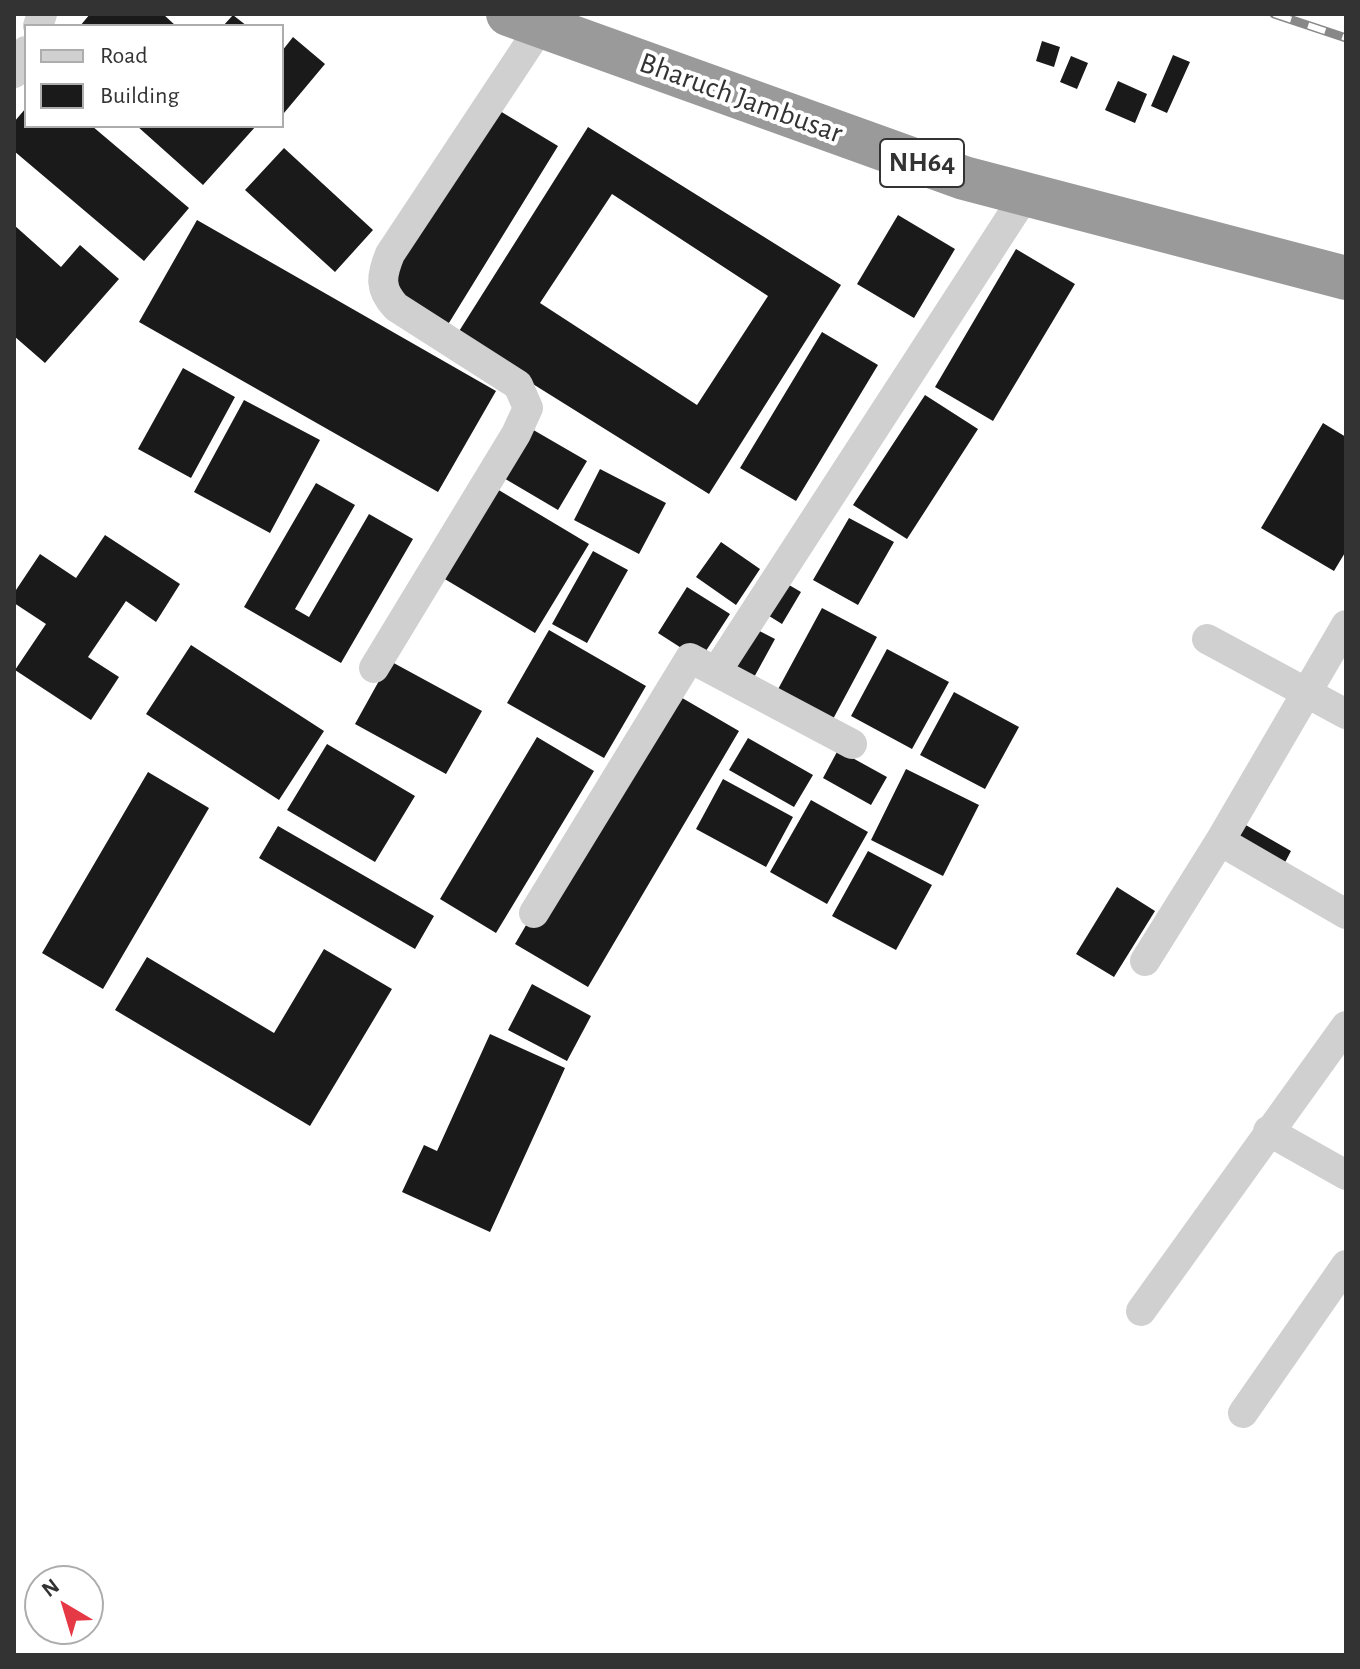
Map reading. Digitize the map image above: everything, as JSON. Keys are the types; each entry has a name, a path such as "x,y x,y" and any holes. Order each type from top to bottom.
{"highway":[{"name":"Bharuch Jambusar","path":"525,20 964,178 1346,278"}],"street":[{"path":"374,668 516,434 528,408 518,385 396,307 385,295 381,275 390,254 525,20"},
{"path":"14,73 24,55"},
{"path":"716,672 1026,194"},
{"path":"1145,961 1220,841 1346,625"},
{"path":"1207,639 1346,714"},
{"path":"534,913 690,658 852,744"},
{"path":"1220,841 1346,914"},
{"path":"1141,1311 1346,1026"},
{"path":"1268,1131 1346,1175"},
{"path":"1243,1413 1346,1265"}],"building":[{"path":"90,14 163,14 174,24 82,24"},
{"path":"233,15 244,24 225,24"},
{"path":"293,37 325,64 284,113 284,48"},
{"path":"1042,41 1060,47 1054,67 1036,61"},
{"path":"1173,55 1190,62 1167,113 1151,106"},
{"path":"1071,56 1088,63 1077,89 1060,82"},
{"path":"1118,81 1147,94 1135,123 1105,110"},
{"path":"490,105 558,146 444,331 375,289"},
{"path":"24,110 24,128 94,128 189,208 144,261 14,151 14,122"},
{"path":"588,127 841,285 709,494 456,336","holes":["612,194 768,296 697,405 540,303"]},
{"path":"139,128 254,128 203,185"},
{"path":"284,148 373,230 335,272 245,190"},
{"path":"898,215 955,249 914,318 857,284"},
{"path":"197,220 496,391 438,492 139,322"},
{"path":"14,225 61,267 80,245 119,279 45,363 14,336"},
{"path":"1016,249 1075,284 993,421 935,387"},
{"path":"822,332 878,365 796,501 740,468"},
{"path":"183,368 235,397 191,478 138,449"},
{"path":"925,395 978,429 907,539 853,505"},
{"path":"244,400 320,440 270,533 194,492"},
{"path":"1323,423 1346,437 1346,551 1334,571 1261,528"},
{"path":"530,428 587,461 558,510 502,477"},
{"path":"600,469 666,503 639,554 574,520"},
{"path":"316,483 355,505 295,609 309,617 369,514 413,539 341,663 244,607"},
{"path":"492,486 589,544 535,633 438,575"},
{"path":"849,518 894,542 858,605 813,580"},
{"path":"105,535 180,584 156,622 126,601 88,657 119,677 91,720 15,670 46,624 14,603 14,593 40,554 76,578"},
{"path":"721,542 760,569 736,605 696,577"},
{"path":"593,551 628,570 587,643 552,624"},
{"path":"772,575 801,592 782,624 753,606"},
{"path":"687,587 730,614 700,660 658,633"},
{"path":"822,608 877,637 825,734 770,704"},
{"path":"744,623 775,639 752,681 721,665"},
{"path":"549,630 646,686 604,758 507,703"},
{"path":"191,645 324,731 279,800 146,714"},
{"path":"887,649 949,682 912,749 851,716"},
{"path":"390,661 482,711 446,774 355,724"},
{"path":"665,688 739,731 588,987 515,944"},
{"path":"954,692 1019,727 985,789 920,755"},
{"path":"537,737 594,771 496,933 440,899"},
{"path":"748,738 813,775 794,807 729,770"},
{"path":"327,744 415,796 375,862 287,810"},
{"path":"838,750 887,777 871,805 823,778"},
{"path":"906,769 979,805 943,876 871,840"},
{"path":"148,772 209,808 103,989 42,953"},
{"path":"723,779 793,817 766,867 696,829"},
{"path":"811,800 868,832 827,904 770,872"},
{"path":"1244,824 1291,851 1281,870 1233,843"},
{"path":"278,826 434,916 415,949 259,858"},
{"path":"868,851 932,885 896,950 832,916"},
{"path":"1117,887 1155,911 1114,977 1076,954"},
{"path":"324,949 392,989 310,1126 115,1010 147,957 274,1033"},
{"path":"532,984 591,1016 567,1061 508,1030"},
{"path":"490,1034 565,1068 490,1232 402,1192 424,1145 437,1151"}],"railway":[{"path":"1274,14 1346,38"}]}
